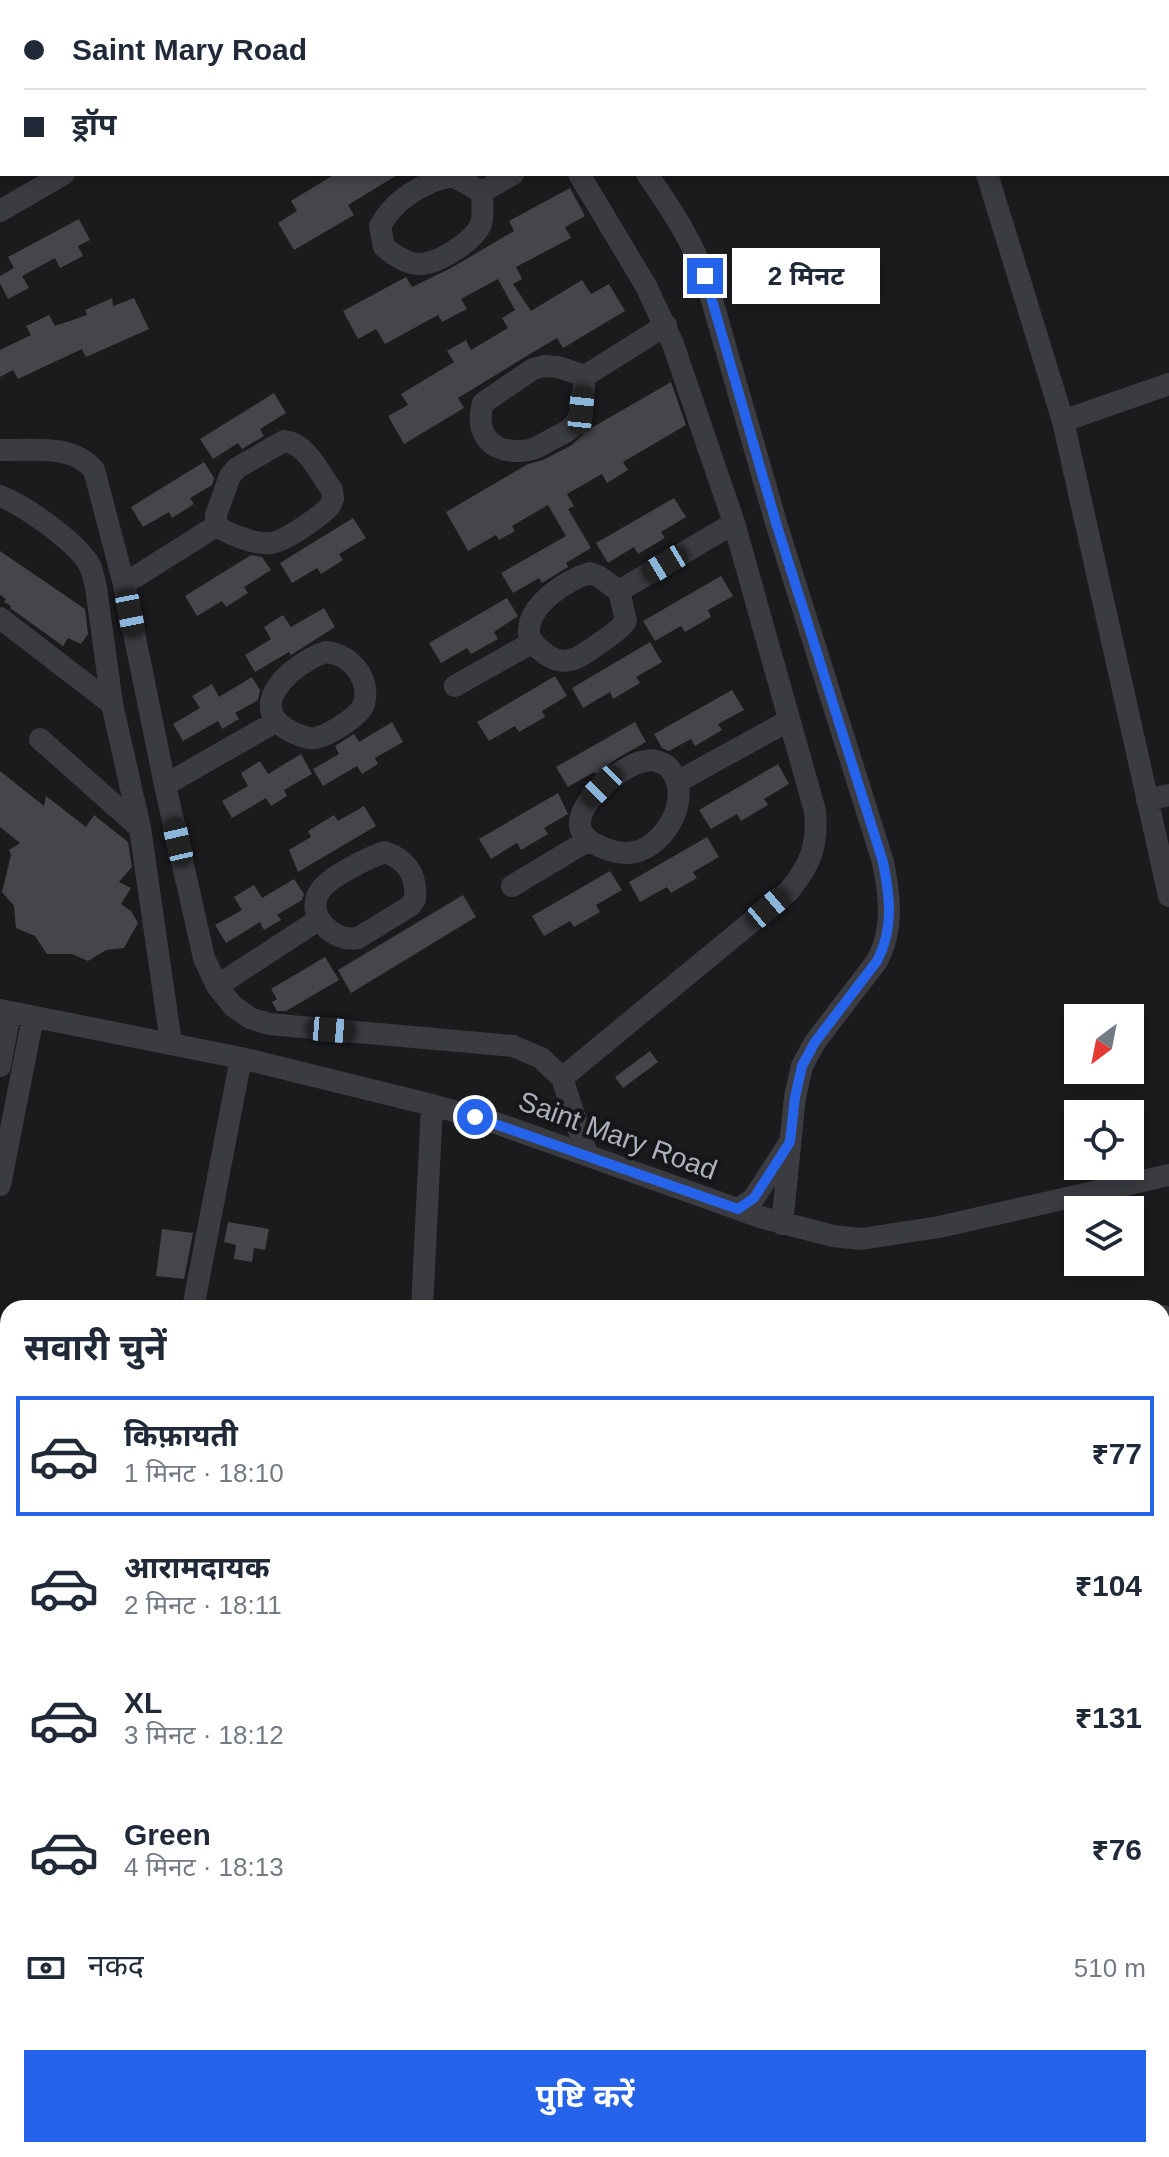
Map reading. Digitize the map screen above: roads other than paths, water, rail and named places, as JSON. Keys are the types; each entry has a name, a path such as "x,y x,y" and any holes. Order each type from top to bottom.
{"street":[{"path":"0,211 61,176"},
{"path":"453,176 482,192 482,222 457,248 441,258 418,264 404,261 384,247 380,226 384,217 414,190 453,176"},
{"path":"482,192 510,176"},
{"path":"562,1078 789,891 802,875 815,846 816,820 734,523 666,325 580,176"},
{"path":"648,176 678,218 705,276 777,526 883,862 889,893 889,929 885,946 815,1042 802,1066 795,1097 782,1224"},
{"path":"988,176 1063,421 1158,797 1169,896"},
{"path":"585,376 666,325"},
{"path":"558,367 585,376 581,410 569,430 536,448 519,451 502,448 481,433 479,418 483,403 533,369 558,367"},
{"path":"1063,421 1169,384"},
{"path":"291,442 303,449 332,490 333,499 326,510 280,540 259,542 216,526 216,515 230,476 237,468 279,443 291,442"},
{"path":"0,450 73,453 84,458 94,470 124,584 204,958 217,986 233,1006 250,1018 269,1024 513,1046 541,1058 562,1078 587,1155"},
{"path":"0,496 18,503 72,545 91,568 112,704 140,828 171,1043"},
{"path":"619,591 734,523"},
{"path":"124,584 216,526"},
{"path":"590,573 619,591 626,621 583,655 565,662 557,661 533,642 528,630 534,614 547,598 569,583 590,573"},
{"path":"0,618 112,704"},
{"path":"455,686 533,642"},
{"path":"165,785 277,721"},
{"path":"677,782 788,721"},
{"path":"40,739 140,828"},
{"path":"653,760 668,767 677,782 678,799 674,815 658,840 633,853 621,853 587,841 579,821 588,800 637,762 653,760"},
{"path":"512,886 587,841"},
{"path":"385,852 401,858 410,869 416,891 410,906 358,938 349,940 337,937 318,920 316,906 319,892 327,883 374,856 385,852"},
{"path":"217,986 318,920"},
{"path":"0,1066 5,1011"},
{"name":"Saint Mary Road","path":"5,1011 241,1058 432,1105 496,1123 782,1224 833,1236 861,1239 890,1236 1169,1175"},
{"path":"0,1185 10,1082 33,1017"},
{"path":"195,1300 241,1058"},
{"path":"422,1300 432,1105"},
{"path":"738,1209 754,1198 790,1142"}]}
